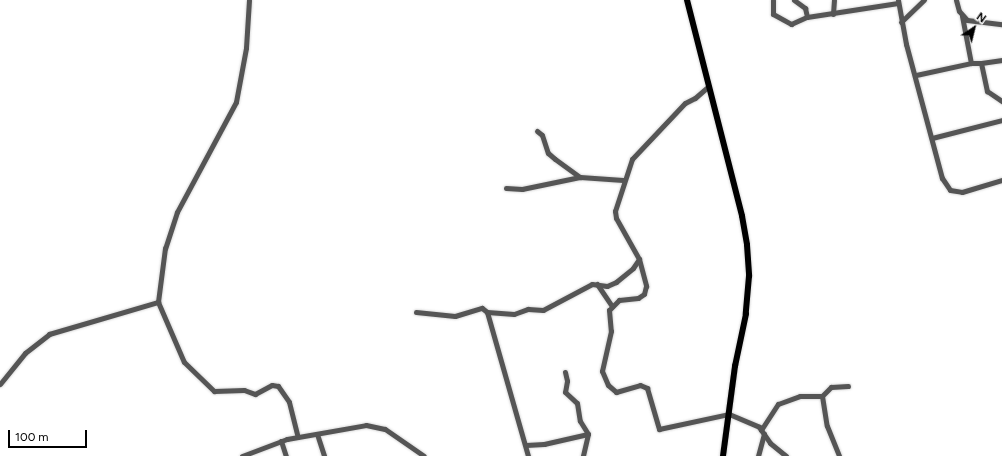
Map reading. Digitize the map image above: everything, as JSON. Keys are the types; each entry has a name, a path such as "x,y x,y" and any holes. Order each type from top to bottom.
{"main road":[{"path":"687,0 742,216 748,261 746,314 735,366 723,456"}],"street":[{"path":"249,0 246,48 236,102 177,212 165,248 158,302 184,362 194,372 214,391 244,390 255,394 272,385 278,386 289,402 298,437"},
{"path":"773,0 772,14 791,24 807,17 833,14 898,1 901,22 942,177 950,190 962,192 1002,180"},
{"path":"794,0 805,8 807,17"},
{"path":"833,14 834,0"},
{"path":"901,22 924,0"},
{"path":"956,0 962,16 972,63"},
{"path":"962,16 967,20 1002,24"},
{"path":"916,75 972,63 1002,60"},
{"path":"981,63 987,91 1002,102"},
{"path":"709,86 685,104 637,151 623,180 616,204 616,218 639,259 646,286 644,294 638,298 619,300 612,306 609,316 610,340 602,371 608,385 616,392 640,385 647,388 659,429 729,414 753,423 763,432 778,452 786,456"},
{"path":"932,138 1002,120"},
{"path":"537,131 542,135 548,152 554,159 580,177"},
{"path":"506,188 522,189 580,177 623,180"},
{"path":"416,312 455,316 482,308 487,312 514,314 528,309 543,310 559,300 570,297 592,284 607,286 624,277 639,259"},
{"path":"597,284 612,306"},
{"path":"0,384 25,353 49,334 158,302"},
{"path":"487,312 514,412 526,445 528,456"},
{"path":"565,372 567,381 565,392 577,403 580,421 588,434 583,456"},
{"path":"758,456 763,432 778,404 800,396 822,396 831,387 848,386"},
{"path":"822,396 827,426 839,456"},
{"path":"242,456 298,437 340,428 379,426 424,456"},
{"path":"317,434 324,456"},
{"path":"526,445 544,444 588,434"},
{"path":"281,442 286,456"}]}
